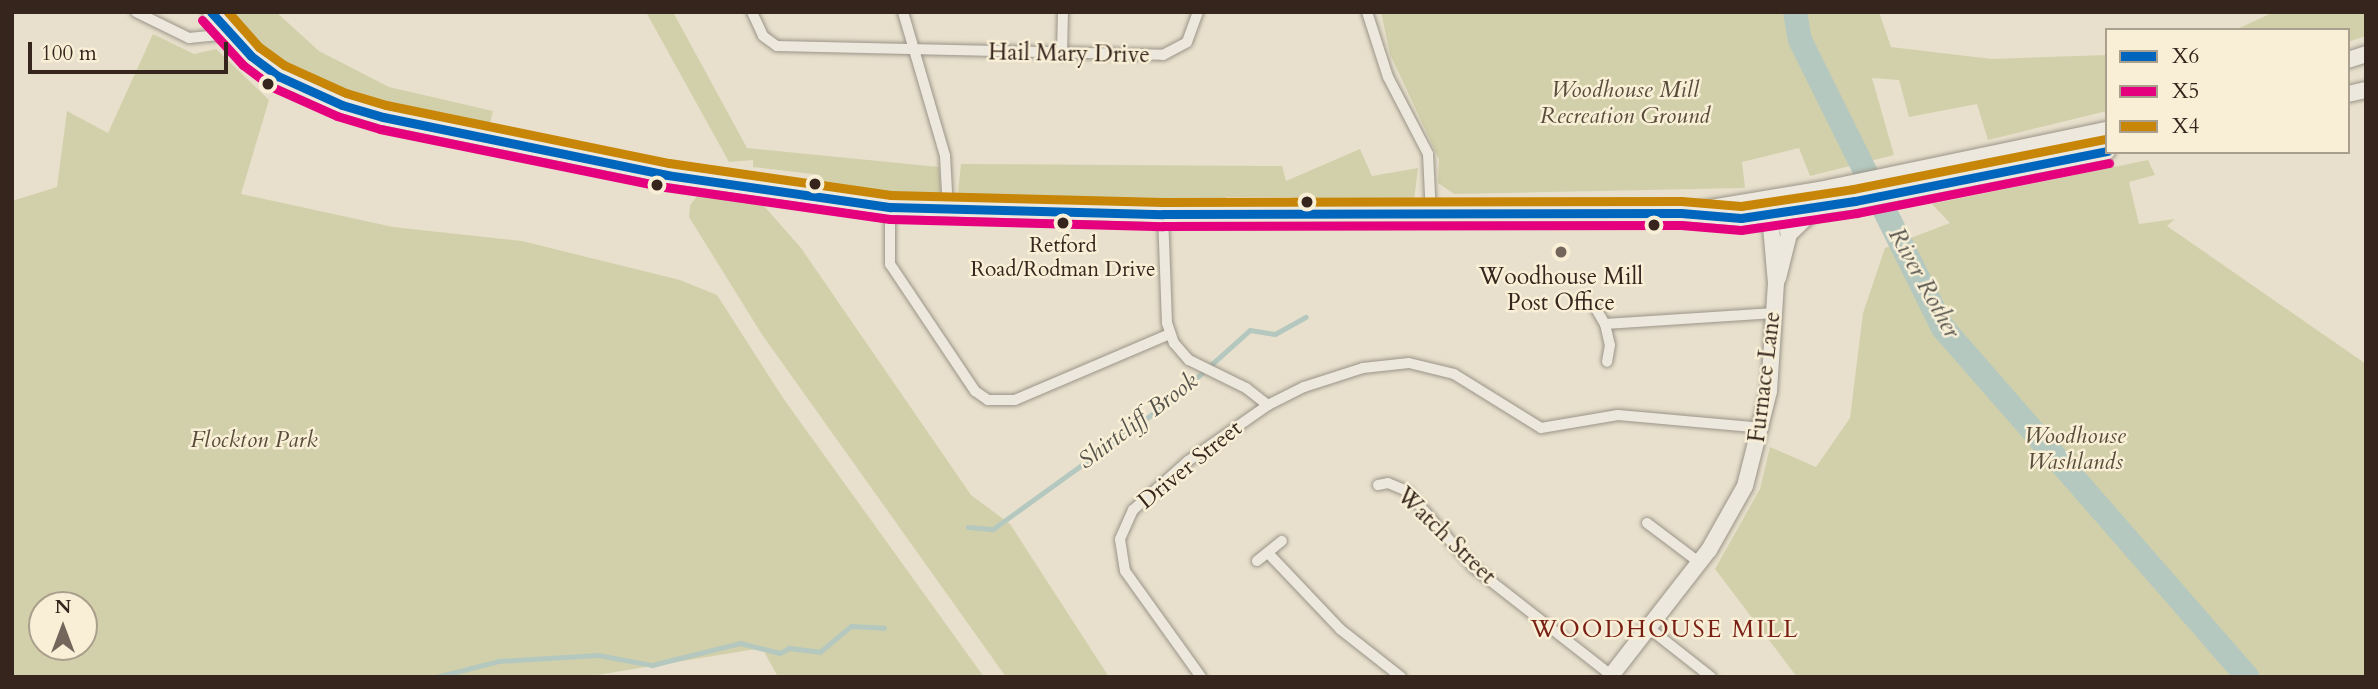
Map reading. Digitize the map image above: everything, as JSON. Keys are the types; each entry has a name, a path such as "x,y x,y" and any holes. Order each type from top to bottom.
{"main road":[{"path":"211,12 229,34 278,76 383,117 667,175 890,207 1163,214 1431,215 1681,213 1818,207 2105,151"},
{"path":"1776,208 1850,184 2105,130"},
{"path":"1789,234 1818,207"},
{"name":"Furnace Lane","path":"1776,208 1789,234 1776,283"},
{"name":"Furnace Lane","path":"1611,676 1700,563 1737,503 1763,428 1775,313 1776,208"}],"street":[{"path":"136,12 188,38 229,34"},
{"name":"Hail Mary Drive","path":"752,12 763,36 777,46 1062,55 1172,54 1187,42 1198,12"},
{"path":"904,12 945,156 948,210"},
{"path":"1062,55 1063,12"},
{"path":"1367,12 1388,77 1428,154 1431,215"},
{"path":"890,207 890,264 975,391 988,400 1015,400 1170,334"},
{"path":"1163,214 1170,334 1189,360 1246,388 1268,405"},
{"path":"1595,307 1605,324 1610,345 1607,362"},
{"path":"1605,324 1775,313"},
{"name":"Driver Street","path":"1200,677 1125,571 1120,539 1133,510 1145,497 1268,405 1336,376 1409,363 1454,374 1541,428 1618,415 1763,428"},
{"name":"Watch Street","path":"1378,485 1388,483 1408,491 1474,568 1611,676"},
{"path":"1647,523 1700,563"},
{"path":"1256,561 1282,541"},
{"path":"1268,553 1340,629 1401,677"},
{"path":"1650,629 1711,677"}],"green space":[{"path":"228,12 276,12 319,51 389,87 493,111 489,127 331,89 263,51"},
{"path":"646,12 673,12 747,148 939,167 941,194 935,198 845,190 821,184 820,175 753,167 753,160 729,162"},
{"name":"Woodhouse Mill Recreation Ground","path":"1381,12 1879,12 1891,47 1992,59 2105,55 2105,111 1988,140 1977,104 1909,117 1899,80 1872,78 1894,155 1810,176 1799,148 1742,162 1745,188 1454,194 1438,183 1439,159 1390,54"},
{"path":"2274,12 2366,12 2366,36 2350,41 2350,28 2239,28"},
{"name":"Flockton Park","path":"153,34 194,54 216,49 269,100 241,194 393,227 522,241 680,280 717,295 783,398 984,677 778,677 762,648 585,677 12,677 12,201 57,187 67,111 108,133"},
{"path":"1360,149 1372,176 1418,168 1414,201 1295,201 1291,197 1226,197 1226,203 966,200 958,193 961,164 1282,166 1286,181"},
{"name":"Woodhouse Washlands","path":"2148,160 2155,175 2129,182 2139,224 2175,219 2167,226 2366,364 2366,677 1797,677 1715,569 1760,489 1770,447 1816,467 1850,418 1863,313 1885,248 1950,223 1932,204"},
{"path":"698,195 756,197 801,248 971,495 1010,524 1109,677 1006,677 761,333 689,217 690,205"}],"waterway":[{"name":"River Rother","path":"1795,12 1800,40 1943,328 2247,677"},
{"name":"Shirtcliff Brook","path":"968,527 993,529 1173,399 1250,330 1275,334 1306,317"},
{"name":"Shirtcliff Brook","path":"436,677 499,661 598,655 652,665 740,643 780,653 789,648 820,652 851,626 884,628"}],"transit line":[{"name":"X6","path":"211,12 251,56 278,76 342,105 383,117 667,175 890,207 1163,214 1681,213 1741,218 1855,201 2105,151"},
{"name":"X4","path":"228,12 259,47 284,65 346,93 386,105 669,163 891,195 1163,202 1681,201 1741,206 1853,189 2105,139"},
{"name":"X5","path":"202,20 243,65 272,87 337,116 380,129 665,187 890,219 1163,226 1681,225 1741,230 1857,213 2109,163"}],"place":[{"name":"Retford Road/Rodman Drive","path":"1063,223"},
{"name":"Woodhouse Mill Post Office","path":"1561,252"}],"district":[{"name":"WOODHOUSE MILL","path":"1665,630"}]}
